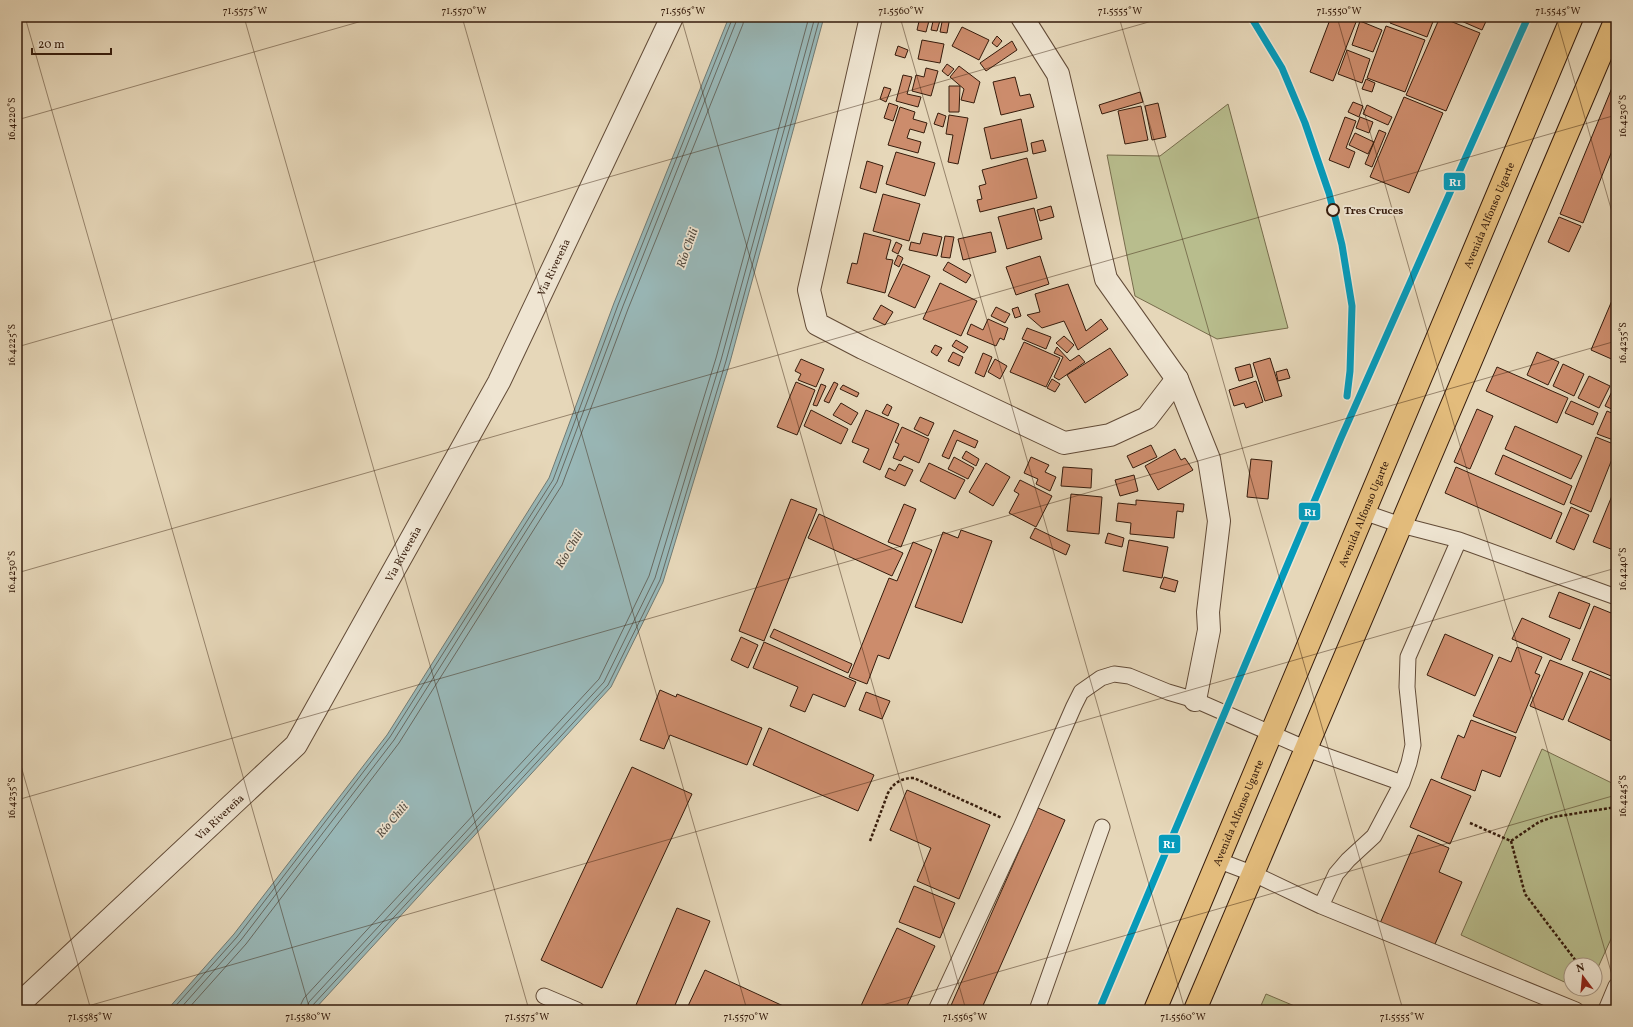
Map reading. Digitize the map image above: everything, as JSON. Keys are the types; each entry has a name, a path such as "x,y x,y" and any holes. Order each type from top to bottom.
{"main road":[{"name":"Avenida Alfonso Ugarte","path":"1154,1010 1572,17"},
{"path":"1195,1010 1616,19"}],"street":[{"name":"Via Rivereña","path":"17,1006 296,745 499,382 672,17"},
{"path":"871,17 809,290 817,324 863,348 1064,443 1110,435 1147,418 1177,379"},
{"path":"1022,17 1058,74 1106,279 1177,379 1209,459 1219,521 1208,612 1209,630 1195,700"}],"lane":[{"path":"1363,512 1401,525 1459,540 1616,597"},
{"path":"1321,906 1336,874 1348,860 1374,836 1402,783 1413,745 1407,687 1408,657 1459,540"},
{"path":"936,1010 1074,706 1081,692 1101,678 1114,674 1129,676 1168,692 1195,700 1269,734 1307,749 1402,783"},
{"path":"1037,1010 1102,827"},
{"path":"1217,860 1254,874 1321,906 1576,1010"},
{"path":"1606,1010 1616,986"},
{"path":"544,996 577,1010"}],"path":[{"path":"870,841 892,786 906,778 914,778 1020,827"},
{"path":"1511,841 1539,822 1553,817 1616,807"},
{"path":"1470,823 1511,841"},
{"path":"1511,841 1525,894 1573,957"}],"green space":[{"path":"1228,104 1288,328 1217,339 1135,296 1107,155 1160,156"},
{"path":"1542,749 1616,785 1616,928 1603,957 1563,957 1563,981 1461,935"},
{"path":"1266,994 1304,1010 1259,1010"}],"water":[{"name":"Río Chili","path":"729,17 824,17 730,362 663,582 611,687 314,1010 167,1010 234,934 387,735 549,478 614,303"}],"building":[{"path":"920,17 930,17 926,32 917,30"},
{"path":"934,17 941,17 937,31 931,30"},
{"path":"943,17 950,17 947,33 940,32"},
{"path":"1331,17 1358,17 1333,81 1310,72"},
{"path":"1392,17 1430,17 1434,19 1427,37 1390,23"},
{"path":"1440,17 1480,33 1446,111 1406,95"},
{"path":"1452,17 1488,17 1482,30"},
{"path":"1360,21 1382,30 1373,52 1352,45"},
{"path":"1386,26 1425,40 1405,92 1367,78"},
{"path":"962,27 989,40 979,60 952,46"},
{"path":"997,36 1002,41 997,47 992,43"},
{"path":"922,40 944,44 940,63 918,59"},
{"path":"1012,41 1017,50 986,71 980,63"},
{"path":"898,46 908,50 905,58 895,55"},
{"path":"1347,50 1370,59 1362,83 1338,74"},
{"path":"947,64 954,69 948,76 942,71"},
{"path":"959,66 980,82 974,103 961,100 964,89 950,77"},
{"path":"926,68 938,71 931,96 912,91 916,75 924,77"},
{"path":"903,75 912,77 907,94 921,97 918,107 896,101"},
{"path":"1015,77 1020,96 1030,94 1034,107 1001,115 993,82"},
{"path":"1616,78 1616,141 1583,223 1560,214"},
{"path":"1366,79 1375,83 1372,92 1362,89"},
{"path":"949,86 960,86 959,112 949,112"},
{"path":"884,87 891,89 886,102 880,99"},
{"path":"1140,92 1143,102 1102,114 1099,105"},
{"path":"1404,97 1443,113 1409,193 1370,177"},
{"path":"1353,102 1363,106 1359,117 1348,112"},
{"path":"889,103 898,106 893,121 884,118"},
{"path":"1158,103 1166,137 1152,140 1145,106"},
{"path":"1367,105 1392,117 1388,125 1363,114"},
{"path":"1141,106 1148,140 1125,144 1118,111"},
{"path":"900,107 915,112 913,119 927,123 924,133 910,129 907,138 921,142 918,153 888,145"},
{"path":"938,113 946,116 943,127 934,124"},
{"path":"949,115 968,118 958,164 948,162 953,135 946,134"},
{"path":"1345,117 1356,121 1346,148 1355,152 1349,168 1329,160"},
{"path":"1360,117 1373,122 1369,133 1356,128"},
{"path":"1021,119 1028,151 991,159 984,128"},
{"path":"1379,130 1386,133 1372,167 1365,164"},
{"path":"1355,133 1374,142 1368,154 1349,145"},
{"path":"1043,140 1046,151 1033,154 1031,143"},
{"path":"896,152 935,163 925,196 886,184"},
{"path":"1027,158 1037,198 980,212 977,200 982,199 979,186 986,184 982,170"},
{"path":"867,161 883,166 876,193 860,188"},
{"path":"883,194 920,204 909,241 873,231"},
{"path":"1051,206 1054,217 1040,221 1037,210"},
{"path":"1034,208 1042,239 1007,249 998,217"},
{"path":"1559,217 1581,226 1569,252 1548,242"},
{"path":"991,232 996,252 963,260 958,239"},
{"path":"864,233 891,240 886,259 893,260 885,293 847,283 852,263 857,264"},
{"path":"923,233 942,237 937,256 909,250 911,242 920,244"},
{"path":"945,236 954,237 950,258 941,257"},
{"path":"896,242 902,245 898,254 892,251"},
{"path":"898,255 903,258 899,267 894,264"},
{"path":"1040,256 1049,284 1016,295 1006,267"},
{"path":"948,262 971,275 966,283 943,270"},
{"path":"903,264 930,276 915,308 888,296"},
{"path":"940,283 977,301 961,336 923,319"},
{"path":"1068,284 1086,331 1101,319 1108,329 1078,350 1064,321 1042,328 1027,315 1040,312 1035,294"},
{"path":"1616,291 1616,361 1591,350"},
{"path":"881,305 893,312 885,325 873,319"},
{"path":"996,307 1010,314 1005,323 991,316"},
{"path":"1018,307 1021,316 1015,318 1012,309"},
{"path":"988,319 1008,328 1004,340 1000,338 996,346 967,334 971,324 983,330"},
{"path":"1027,328 1051,337 1046,349 1022,339"},
{"path":"1064,336 1074,345 1067,353 1056,343"},
{"path":"956,340 968,347 964,353 952,346"},
{"path":"1024,342 1060,358 1046,387 1010,372"},
{"path":"935,345 942,348 937,356 931,352"},
{"path":"1057,347 1070,361 1079,355 1085,362 1059,380 1054,377 1063,357 1054,353"},
{"path":"1110,348 1128,375 1085,403 1067,375"},
{"path":"953,352 963,357 959,366 948,361"},
{"path":"1537,352 1559,362 1548,385 1527,375"},
{"path":"983,353 992,357 984,377 975,373"},
{"path":"1270,358 1282,396 1265,401 1253,363"},
{"path":"801,359 824,369 816,387 798,380 801,374 795,371"},
{"path":"995,359 1007,366 1000,379 988,372"},
{"path":"1250,364 1253,377 1239,381 1235,368"},
{"path":"1563,364 1584,374 1574,396 1553,386"},
{"path":"1497,367 1568,398 1557,423 1486,391"},
{"path":"1287,369 1290,378 1278,381 1276,372"},
{"path":"1589,376 1610,386 1599,408 1578,398"},
{"path":"1052,379 1060,384 1055,392 1047,388"},
{"path":"1256,381 1263,402 1246,408 1244,403 1234,406 1229,390"},
{"path":"796,382 815,390 797,435 777,427"},
{"path":"834,382 838,384 829,403 824,401"},
{"path":"821,384 826,386 817,406 813,405"},
{"path":"843,385 859,393 857,397 840,389"},
{"path":"1614,387 1616,387 1616,411 1605,406"},
{"path":"1571,401 1598,413 1593,425 1565,413"},
{"path":"841,403 858,413 851,425 833,415"},
{"path":"887,404 892,407 888,416 882,413"},
{"path":"1477,409 1493,416 1470,469 1454,462"},
{"path":"811,410 848,429 841,444 804,426"},
{"path":"866,410 899,424 880,470 863,462 869,449 852,442"},
{"path":"1607,411 1616,415 1616,441 1597,434"},
{"path":"920,417 934,423 928,436 914,429"},
{"path":"1515,426 1582,456 1571,479 1505,449"},
{"path":"902,427 929,439 919,463 904,456 901,461 893,458 899,444 895,442"},
{"path":"954,430 978,441 975,448 957,440 949,459 942,456"},
{"path":"1596,437 1616,445 1616,449 1591,512 1570,503"},
{"path":"1151,445 1157,457 1133,468 1127,456"},
{"path":"1175,449 1181,460 1185,458 1193,470 1158,490 1145,466"},
{"path":"966,451 979,459 976,466 962,458"},
{"path":"1503,455 1572,486 1564,505 1495,474"},
{"path":"954,457 974,468 968,479 948,469"},
{"path":"1031,457 1049,465 1045,472 1056,477 1050,491 1036,484 1038,479 1024,473"},
{"path":"1251,459 1272,461 1268,499 1247,497"},
{"path":"929,463 965,480 955,499 920,481"},
{"path":"986,463 1010,477 993,506 969,492"},
{"path":"899,464 913,470 905,486 885,477 889,468 895,471"},
{"path":"1063,467 1092,469 1091,488 1061,486"},
{"path":"1456,467 1562,513 1551,539 1445,493"},
{"path":"1134,475 1138,491 1120,496 1115,480"},
{"path":"1020,480 1052,496 1036,527 1009,513 1019,494 1014,491"},
{"path":"1616,486 1616,551 1593,542"},
{"path":"1071,494 1102,497 1099,534 1067,531"},
{"path":"791,499 817,509 764,641 739,631"},
{"path":"1136,500 1184,504 1183,512 1177,511 1174,538 1130,534 1131,523 1116,521 1118,503 1136,505"},
{"path":"904,504 916,509 901,547 888,542"},
{"path":"1571,507 1589,515 1574,550 1556,542"},
{"path":"819,514 903,553 892,576 808,538"},
{"path":"1035,528 1070,545 1066,555 1030,538"},
{"path":"961,530 992,541 962,623 915,607 943,532 958,538"},
{"path":"1108,533 1124,538 1122,547 1105,543"},
{"path":"1129,540 1168,547 1162,578 1123,571"},
{"path":"913,542 932,550 889,659 878,655 867,684 849,677 889,578 897,581"},
{"path":"1164,577 1178,581 1175,592 1160,588"},
{"path":"1559,592 1590,604 1580,629 1549,617"},
{"path":"1594,606 1616,615 1616,678 1572,660"},
{"path":"1522,618 1570,639 1561,660 1512,639"},
{"path":"774,629 852,664 848,673 770,637"},
{"path":"1445,634 1493,655 1475,696 1427,675"},
{"path":"741,637 758,645 748,668 731,660"},
{"path":"764,642 856,682 845,707 813,694 805,712 790,706 798,687 753,668"},
{"path":"1517,647 1542,657 1535,673 1540,675 1516,733 1473,716 1499,657 1511,662"},
{"path":"1550,660 1583,673 1563,720 1530,706"},
{"path":"1590,671 1616,682 1616,743 1568,721"},
{"path":"660,690 676,697 677,694 762,728 747,765 670,735 664,749 640,740"},
{"path":"866,692 890,701 882,719 859,710"},
{"path":"1471,720 1516,737 1500,777 1482,770 1475,791 1441,778 1458,735 1464,738"},
{"path":"769,728 874,775 858,811 753,765"},
{"path":"632,767 692,794 602,988 541,960"},
{"path":"1431,779 1471,796 1450,844 1410,827"},
{"path":"907,790 990,825 959,899 917,881 931,848 890,830"},
{"path":"1038,808 1065,820 981,1010 949,1010"},
{"path":"1418,835 1449,848 1439,872 1462,882 1432,951 1378,928"},
{"path":"914,886 955,903 940,938 899,922"},
{"path":"677,908 710,921 673,1010 647,1010 636,1005"},
{"path":"897,928 935,946 905,1010 859,1010"},
{"path":"705,970 792,1010 695,1010 688,1006"}],"transit line":[{"name":"R1","path":"1251,17 1282,68 1305,123 1329,193 1342,245 1352,306 1350,371 1347,396"},
{"name":"R1","path":"1099,1010 1341,438 1528,17"}],"place":[{"name":"Tres Cruces","path":"1333,210"}]}
